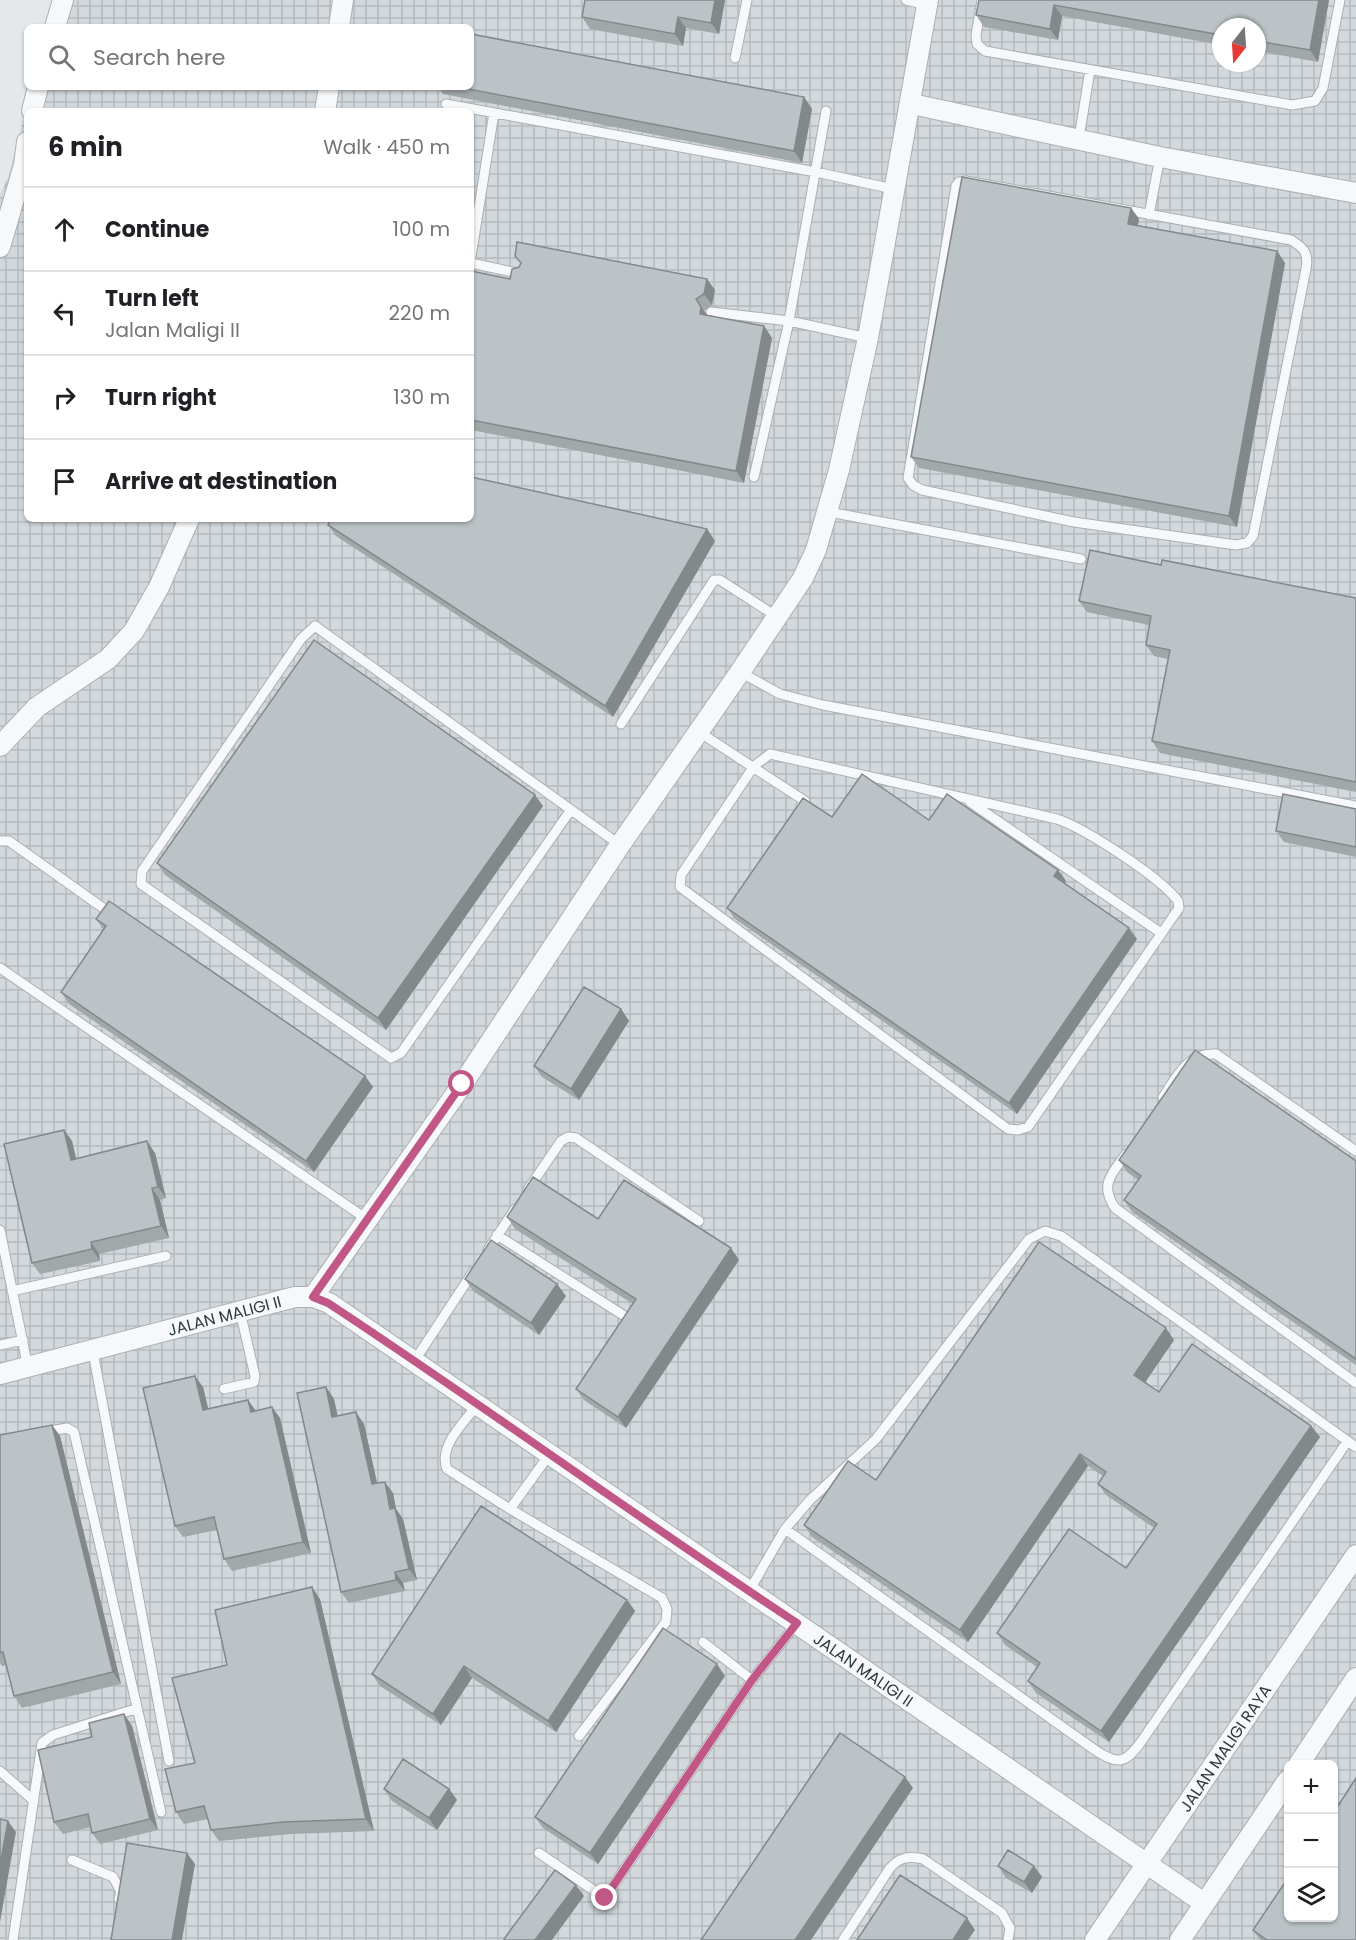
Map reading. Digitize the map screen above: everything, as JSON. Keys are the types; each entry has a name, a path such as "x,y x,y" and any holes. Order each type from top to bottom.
{"street":[{"path":"56,24 63,0"},
{"path":"339,24 343,0"},
{"path":"313,1297 368,1220 803,578 829,512 868,338 893,189 912,104 928,2"},
{"path":"33,108 37,90"},
{"path":"326,108 328,90"},
{"path":"912,104 1160,157 1356,193"},
{"path":"0,247 24,165"},
{"path":"0,746 37,707 108,659 134,631 159,587 188,522"},
{"name":"JALAN MALIGI II","path":"0,1374 93,1352 296,1297 313,1297 328,1303 415,1360 549,1455 1204,1902"},
{"name":"JALAN MALIGI RAYA","path":"1095,1940 1356,1555"},
{"path":"1302,1760 1356,1678"},
{"path":"1180,1940 1284,1786"}],"lane":[{"path":"735,58 747,0"},
{"path":"906,0 928,2"},
{"path":"982,0 976,35 977,45 985,51 1292,105 1315,101 1323,88 1340,0"},
{"path":"1079,138 1090,70"},
{"path":"446,104 467,108"},
{"path":"474,109 816,172 893,189"},
{"path":"754,477 789,321 826,111"},
{"path":"474,238 494,113"},
{"path":"1149,215 1160,157"},
{"path":"959,182 1149,215 1291,240 1303,248 1308,259 1253,536 1247,543 1236,545 1074,522 922,490 913,485 908,478 956,186 959,182"},
{"path":"474,264 522,274"},
{"path":"711,312 789,321 868,338"},
{"path":"829,512 1081,559"},
{"path":"621,724 709,583 714,579 720,580 776,616"},
{"path":"570,811 401,1053 391,1058 141,884 142,871 301,639 315,626 620,845"},
{"path":"740,672 780,694 823,705 1356,806"},
{"path":"699,732 805,801 798,811"},
{"path":"770,754 785,755 966,800 1036,813 1074,825 1162,885 1178,901 1179,908 1028,1127 1018,1130 1008,1128 683,891 678,883 679,878 754,766 770,754"},
{"path":"966,800 1161,933"},
{"path":"0,841 9,841 110,913"},
{"path":"723,920 730,910"},
{"path":"0,968 368,1220"},
{"path":"1159,1104 1178,1074 1193,1058 1204,1053 1216,1054 1356,1151"},
{"path":"485,1255 555,1147 568,1137 576,1138 699,1221"},
{"path":"1133,1143 1108,1182 1106,1191 1115,1208 1356,1383"},
{"path":"0,1230 28,1368"},
{"path":"749,1591 785,1529 810,1500 876,1439 1029,1239 1045,1231 1061,1236 1356,1447"},
{"path":"497,1235 622,1316"},
{"path":"12,1290 166,1256"},
{"path":"415,1360 478,1264"},
{"path":"224,1389 254,1382 255,1376 240,1311"},
{"path":"0,1346 23,1340"},
{"path":"93,1352 170,1761"},
{"path":"477,1405 449,1443 444,1461 447,1469 662,1599 667,1609 666,1622 579,1736"},
{"path":"30,1435 61,1429 74,1432 135,1709 161,1812"},
{"path":"785,1529 1095,1750 1111,1760 1123,1761 1132,1755 1347,1442"},
{"path":"510,1509 549,1455"},
{"path":"539,1853 605,1898 752,1680 797,1623"},
{"path":"703,1642 752,1680"},
{"path":"13,1940 42,1743 53,1735 135,1709"},
{"path":"0,1771 34,1801"},
{"path":"843,1940 890,1868 898,1859 911,1857 923,1859 1002,1913 1010,1928 1011,1939"},
{"path":"72,1860 113,1877 121,1892 117,1911"}],"shaded area":[{"path":"55,0 1356,0 1356,1940 0,1940 0,194 8,178 24,117 24,522 474,522 474,108 26,108 31,90 474,90 474,24 49,24"}],"building":[{"path":"585,0 715,0 711,23 678,17 675,34 582,17"},
{"path":"979,0 1319,0 1310,50 1266,43 1266,18 1212,18 1212,33 1054,5 1050,29 976,15"},
{"path":"474,35 804,97 794,151 474,90"},
{"path":"962,177 1131,208 1128,224 1277,251 1229,516 911,457"},
{"path":"517,242 707,279 704,294 696,299 701,307 700,314 764,326 736,471 474,421 474,272 510,279 512,269 519,267 521,263 515,256"},
{"path":"474,478 707,529 605,706 328,525 330,522 474,522"},
{"path":"1090,550 1161,565 1162,560 1356,598 1356,782 1152,741 1170,650 1146,645 1151,616 1079,601"},
{"path":"314,640 535,795 378,1018 157,863"},
{"path":"862,774 929,820 947,794 1058,870 1054,876 1129,928 1009,1103 727,908 803,798 832,817"},
{"path":"1283,794 1356,809 1356,847 1276,831"},
{"path":"109,901 365,1076 306,1161 61,992 106,926 96,919"},
{"path":"584,987 621,1009 571,1089 534,1066"},
{"path":"1195,1050 1356,1161 1356,1359 1124,1200 1141,1176 1119,1160"},
{"path":"64,1130 71,1160 147,1141 158,1187 152,1188 161,1226 91,1242 92,1249 32,1263 4,1144"},
{"path":"533,1177 598,1219 624,1180 731,1248 618,1417 576,1389 636,1299 507,1217"},
{"path":"491,1240 557,1284 531,1323 465,1279"},
{"path":"1039,1242 1166,1328 1134,1375 1159,1392 1192,1344 1311,1426 1101,1731 1028,1681 1040,1663 997,1633 1069,1529 1126,1568 1157,1524 1098,1484 1106,1472 1080,1454 960,1630 804,1525 848,1461 876,1480"},
{"path":"195,1376 203,1410 248,1400 251,1412 272,1407 303,1542 224,1559 214,1517 175,1526 143,1388"},
{"path":"326,1387 332,1417 356,1412 372,1484 385,1482 390,1509 395,1508 409,1569 395,1572 396,1580 341,1592 297,1393"},
{"path":"52,1425 113,1672 14,1696 3,1652 0,1653 0,1435"},
{"path":"481,1506 627,1600 548,1721 464,1666 433,1714 372,1674"},
{"path":"312,1587 366,1819 283,1822 211,1830 204,1806 176,1812 165,1769 195,1763 172,1678 227,1665 215,1610"},
{"path":"663,1628 717,1664 590,1853 535,1817"},
{"path":"124,1714 150,1819 92,1833 88,1814 54,1822 38,1750 92,1737 89,1723"},
{"path":"840,1733 905,1777 795,1940 701,1940"},
{"path":"403,1759 449,1789 429,1818 384,1789"},
{"path":"1356,1778 1356,1940 1267,1940 1253,1930 1284,1884 1284,1922 1338,1922 1338,1806"},
{"path":"0,1819 8,1821 0,1865"},
{"path":"127,1843 187,1853 172,1940 111,1940"},
{"path":"1008,1850 1034,1866 1024,1882 998,1866"},
{"path":"555,1870 576,1885 535,1940 504,1939"},
{"path":"900,1875 967,1918 953,1940 857,1940"}],"route":[{"path":"462,1084 313,1297 328,1303 415,1360 549,1455 797,1623 752,1680 605,1898"}]}
